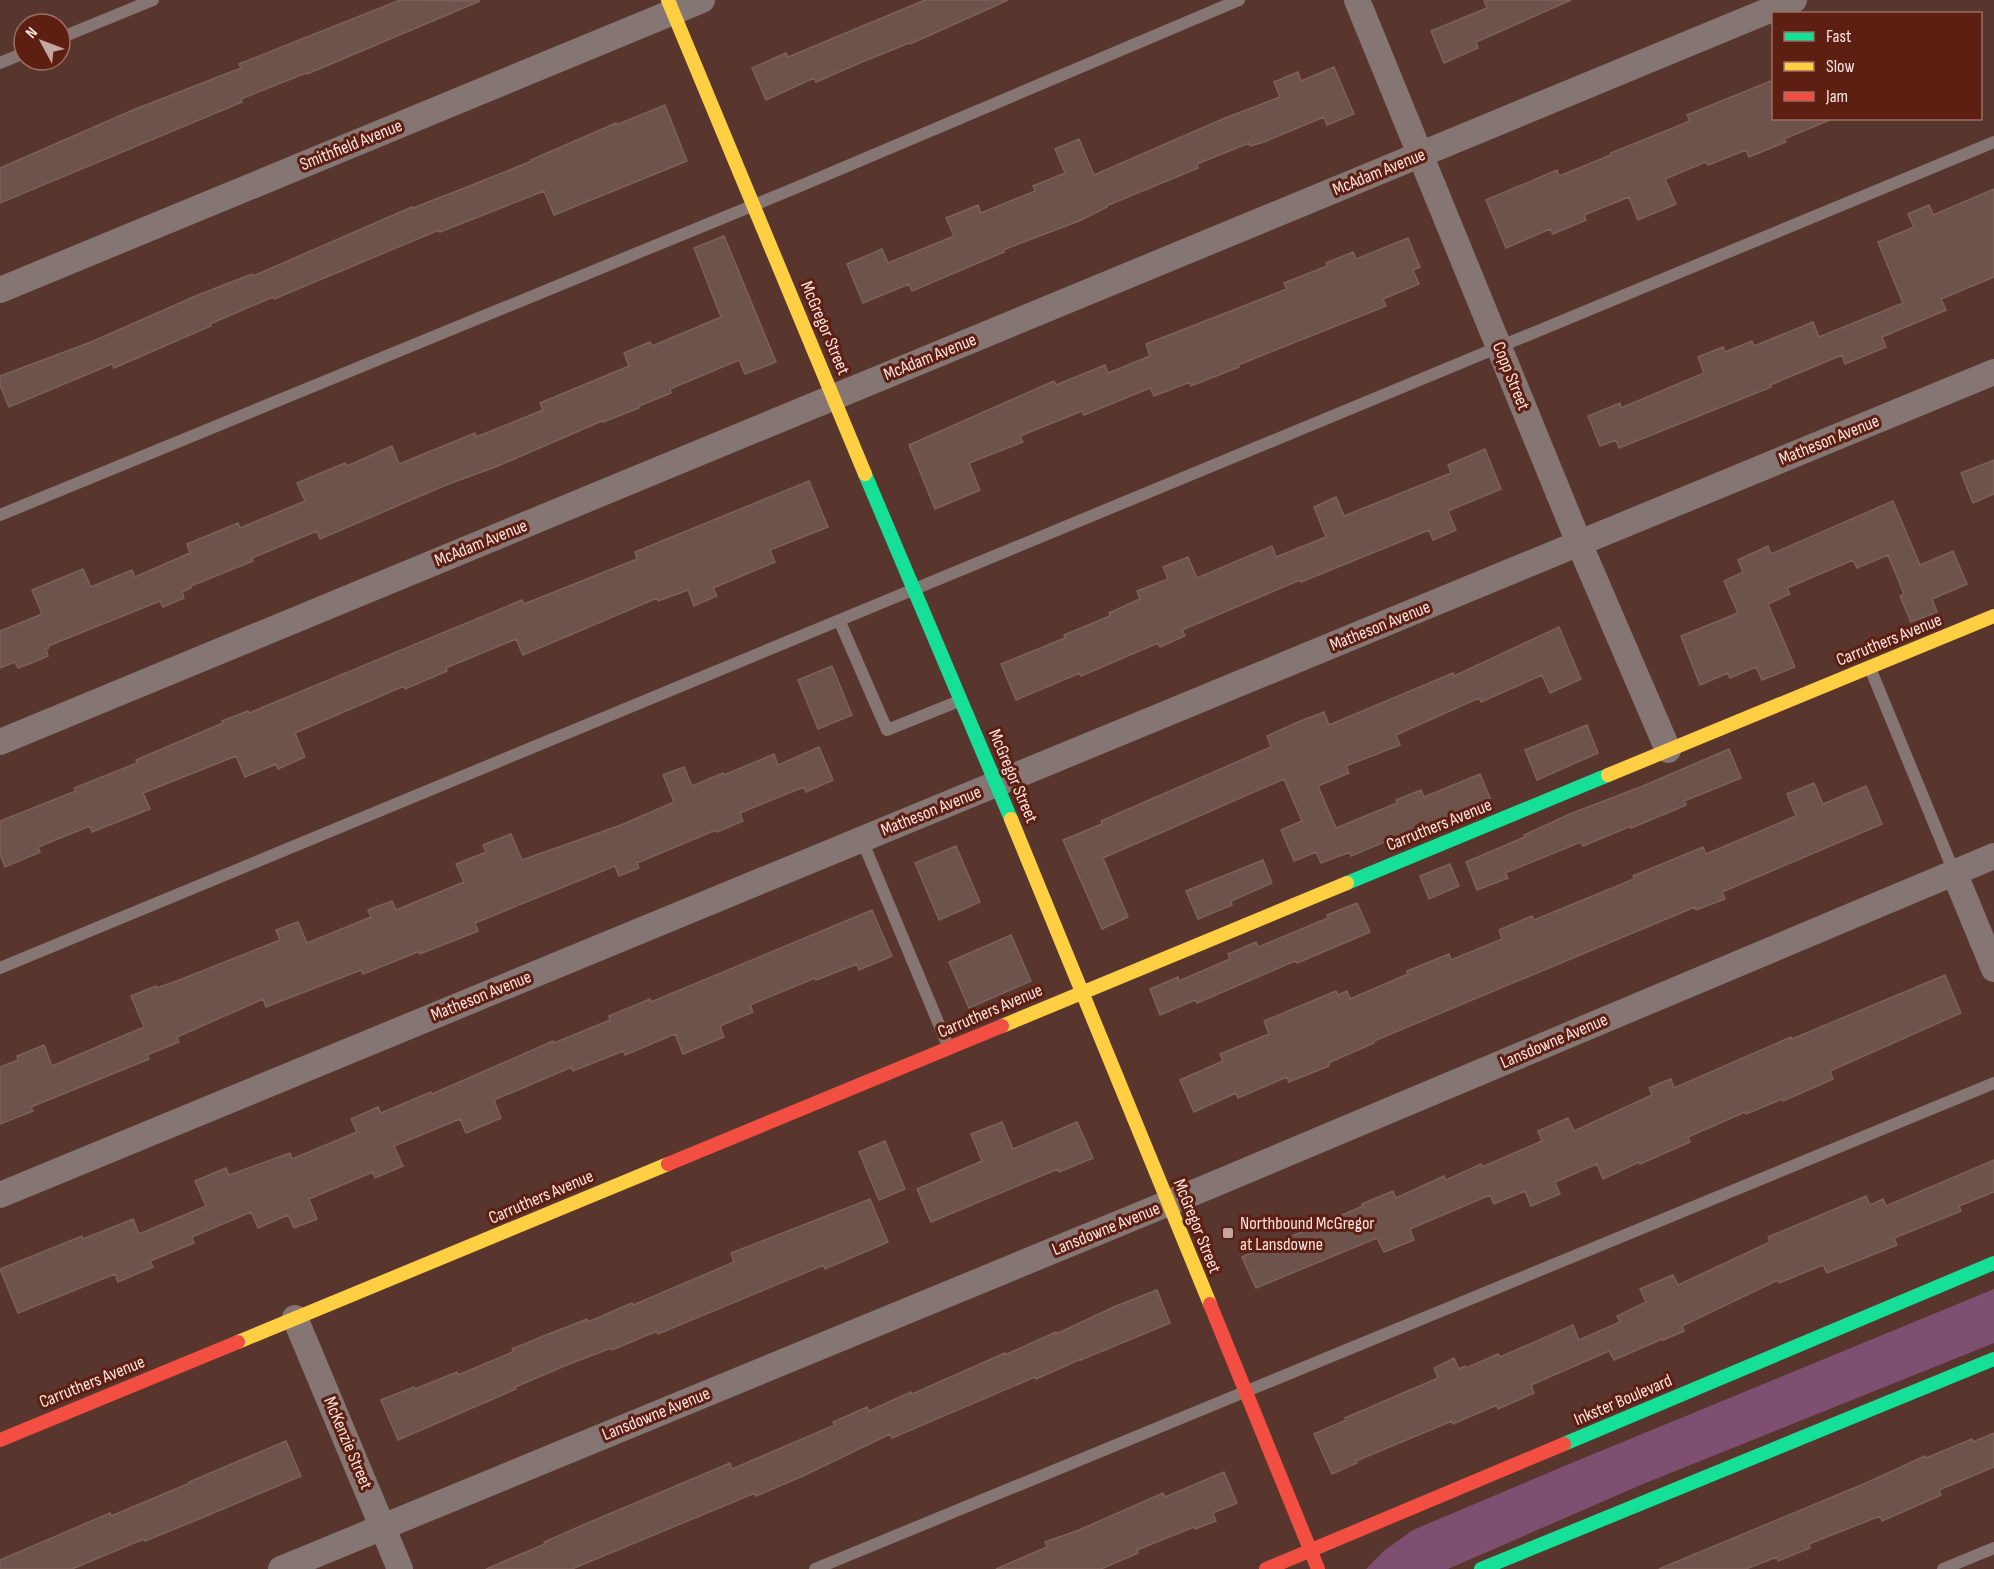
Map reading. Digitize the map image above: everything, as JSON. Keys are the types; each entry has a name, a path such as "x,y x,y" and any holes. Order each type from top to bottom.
{"main road":[{"name":"McGregor Street","path":"671,6 913,589 997,784 1318,1569"},
{"name":"Carruthers Avenue","path":"0,1440 1994,616"},
{"name":"Inkster Boulevard","path":"1266,1569 1994,1263"},
{"path":"1482,1569 1994,1359"}],"street":[{"name":"Smithfield Avenue","path":"0,290 671,6 702,0"},
{"name":"Copp Street","path":"1357,0 1579,543 1668,750"},
{"name":"McAdam Avenue","path":"0,742 1794,0"},
{"name":"Matheson Avenue","path":"0,1195 1994,372"},
{"name":"Lansdowne Avenue","path":"281,1569 1168,1203 1994,856"},
{"path":"1954,872 1994,969"},
{"name":"McKenzie Street","path":"295,1318 400,1569"}],"lane":[{"path":"72,33 153,0"},
{"path":"0,515 753,205 1239,0"},
{"path":"0,968 1994,142"},
{"path":"839,620 887,730 961,700"},
{"path":"1870,668 1954,872"},
{"path":"862,840 949,1047"},
{"path":"815,1569 1994,1083"},
{"path":"1944,1569 1994,1548"}],"shaded area":[{"path":"1994,1289 1994,1343 1643,1484 1448,1569 1366,1569 1385,1550 1413,1530"}],"building":[{"path":"400,0 480,1 307,74 241,99 242,102 0,203 0,168 133,110 241,68 239,64"},
{"path":"925,0 1008,0 910,44 816,82 814,78 766,100 752,68 786,53 788,57"},
{"path":"1484,0 1571,0 1476,42 1478,48 1444,63 1431,31 1487,8"},
{"path":"1334,67 1354,114 1327,125 1324,117 1264,142 1250,146 1249,143 1197,164 1198,168 1106,206 1079,221 1003,250 1004,252 912,291 909,284 863,303 847,264 882,249 888,263 954,236 946,218 978,205 981,213 1035,191 1033,186 1065,173 1055,149 1079,139 1094,175 1225,118 1280,97 1274,82 1298,72 1301,81"},
{"path":"1772,80 1772,120 1830,120 1784,139 1786,142 1749,157 1746,150 1708,165 1706,162 1665,179 1676,204 1638,220 1629,197 1584,215 1586,220 1553,234 1550,229 1506,248 1486,200 1557,170 1559,176 1611,155 1611,153 1690,121 1687,115"},
{"path":"665,105 687,161 554,215 544,191 440,232 439,230 274,299 273,297 114,368 112,364 9,407 0,385 0,376 91,342 198,295 252,274 253,276 412,207 532,161 616,123 616,125"},
{"path":"1994,189 1994,277 1941,299 1946,310 1882,337 1886,347 1845,364 1842,355 1770,385 1771,387 1619,448 1616,440 1600,446 1588,416 1620,403 1621,408 1704,373 1698,357 1723,347 1725,352 1752,341 1754,346 1813,322 1819,337 1903,303 1878,242 1914,227 1908,214 1929,205 1933,215"},
{"path":"724,236 776,362 745,374 739,360 670,389 671,393 639,406 639,408 446,485 320,539 317,531 252,558 253,561 191,586 182,592 184,598 163,607 160,601 48,646 49,648 46,649 48,656 29,664 18,668 15,662 0,668 0,631 42,614 32,590 83,569 91,587 132,570 135,577 190,553 187,544 238,523 240,528 305,501 297,483 345,463 347,466 392,446 399,464 475,433 476,437 543,410 540,403 629,366 624,353 650,342 652,346 721,317 694,248"},
{"path":"1408,238 1420,267 1413,270 1419,284 1383,299 1386,306 1191,386 1190,382 1154,396 1150,388 1084,415 1082,411 1020,436 1023,442 969,463 980,490 935,509 909,445 1054,381 1056,385 1105,365 1108,373 1150,356 1146,344 1287,289 1284,283 1327,266 1326,263 1353,252 1356,259"},
{"path":"1485,449 1501,489 1448,511 1456,530 1433,540 1429,530 1301,582 1300,580 1182,630 1185,636 1160,647 1158,643 1081,676 1080,673 1016,700 1001,664 1065,638 1064,635 1110,616 1109,613 1140,599 1137,591 1168,579 1163,567 1188,557 1197,578 1272,546 1276,557 1326,537 1314,507 1336,497 1344,516 1451,473 1448,465"},
{"path":"1994,460 1994,494 1973,503 1961,473"},
{"path":"809,481 828,527 770,550 775,562 713,588 717,596 694,606 688,590 658,601 657,598 523,655 516,639 446,668 447,671 405,689 404,686 295,733 305,757 278,769 276,764 245,777 236,756 143,793 150,809 92,832 90,826 38,847 40,852 5,867 0,854 0,821 76,791 74,788 137,763 136,760 223,723 222,721 248,711 249,713 522,600 524,604 637,559 635,552"},
{"path":"1893,501 1920,565 1953,551 1967,584 1932,599 1937,612 1911,622 1900,596 1904,594 1888,555 1857,568 1853,560 1787,588 1790,594 1768,604 1795,667 1762,680 1756,667 1730,678 1728,673 1700,685 1681,636 1738,613 1724,581 1743,572 1738,560 1768,546 1771,554"},
{"path":"1559,627 1581,679 1550,693 1542,675 1481,702 1479,698 1396,735 1400,745 1346,766 1349,773 1318,786 1336,828 1397,803 1396,800 1421,790 1424,797 1480,774 1490,798 1351,856 1350,852 1321,863 1316,852 1294,861 1281,830 1302,821 1284,779 1103,858 1128,917 1102,929 1063,840 1102,824 1101,821 1271,747 1267,736 1298,722 1324,712 1329,725 1453,673 1454,676"},
{"path":"832,666 852,715 818,729 798,680"},
{"path":"1587,725 1598,753 1537,780 1525,750"},
{"path":"819,747 833,780 806,792 804,787 740,813 743,821 637,863 639,868 619,876 615,866 475,923 478,931 420,954 420,951 363,974 361,970 266,1007 263,999 177,1037 179,1042 147,1055 149,1059 31,1107 33,1111 0,1124 0,1067 18,1060 17,1056 44,1045 52,1066 144,1027 131,996 182,979 280,940 276,930 298,922 307,943 371,917 368,910 392,901 396,910 464,882 456,864 486,852 483,845 511,834 522,860 621,825 674,802 663,775 684,767 692,786 774,754 778,765"},
{"path":"1729,749 1741,778 1684,801 1686,805 1631,828 1631,826 1583,846 1581,842 1505,873 1508,878 1477,890 1466,862 1525,837 1524,835 1570,814"},
{"path":"1814,783 1823,804 1866,786 1882,824 1722,892 1725,899 1696,910 1695,907 1374,1041 1374,1043 1328,1063 1329,1066 1289,1082 1287,1077 1238,1098 1236,1093 1194,1112 1180,1080 1223,1061 1220,1054 1269,1034 1264,1021 1336,991 1338,995 1347,991 1350,999 1408,974 1407,971 1449,954 1451,960 1502,939 1499,930 1532,916 1534,920 1634,879 1633,876 1703,847 1706,854 1796,816 1787,794"},
{"path":"956,846 980,902 939,920 915,863"},
{"path":"1263,860 1272,883 1231,901 1232,905 1198,919 1186,891"},
{"path":"1450,864 1459,886 1429,899 1420,876"},
{"path":"1357,903 1370,932 1197,1003 1195,1000 1160,1015 1150,989 1178,977 1179,981 1230,959 1228,954 1256,942 1258,947 1328,918 1327,915"},
{"path":"872,910 892,956 859,970 857,964 816,980 815,978 750,1005 753,1012 720,1026 724,1037 683,1054 675,1034 625,1055 623,1051 573,1071 572,1067 494,1100 501,1118 466,1133 460,1119 394,1146 403,1166 375,1178 373,1172 309,1199 317,1219 294,1228 288,1215 258,1228 251,1212 192,1237 194,1243 150,1261 153,1267 118,1282 115,1274 18,1313 0,1269 82,1236 83,1239 133,1219 139,1234 206,1206 195,1181 226,1168 229,1175 290,1153 292,1159 357,1132 351,1119 378,1107 381,1113 431,1092 432,1094 553,1041 554,1043 610,1020 609,1016 650,999 651,1002"},
{"path":"1011,935 1031,981 969,1008 949,962"},
{"path":"1945,975 1961,1013 1830,1071 1833,1079 1783,1101 1782,1099 1746,1114 1745,1112 1688,1137 1690,1142 1603,1179 1597,1164 1555,1182 1560,1194 1531,1206 1525,1191 1494,1204 1490,1195 1410,1229 1414,1240 1384,1252 1377,1238 1256,1288 1242,1257 1393,1191 1396,1198 1444,1176 1446,1180 1481,1164 1482,1167 1542,1141 1538,1131 1568,1118 1574,1131 1652,1095 1649,1088 1660,1083 1671,1079 1674,1088 1791,1037 1792,1039"},
{"path":"1002,1122 1013,1149 1077,1122 1093,1158 1059,1172 1058,1169 931,1222 917,1189 982,1161 971,1134"},
{"path":"885,1141 905,1189 879,1200 859,1152"},
{"path":"1994,1160 1994,1192 1959,1206 1961,1211 1894,1238 1897,1245 1827,1273 1823,1265 1779,1283 1778,1280 1682,1326 1684,1331 1663,1340 1614,1360 1609,1351 1531,1385 1534,1393 1498,1409 1497,1405 1453,1424 1452,1421 1356,1461 1357,1463 1332,1474 1314,1434 1346,1420 1345,1418 1438,1378 1434,1368 1454,1358 1459,1369 1465,1366 1466,1368 1498,1354 1500,1357 1573,1325 1579,1340 1620,1322 1617,1316 1646,1302 1640,1289 1673,1275 1678,1285 1770,1242 1768,1237 1866,1196 1870,1205 1883,1199 1886,1206"},
{"path":"870,1199 888,1242 825,1269 824,1265 658,1334 657,1331 612,1350 611,1348 567,1365 398,1440 381,1400 457,1372 458,1375 513,1352 512,1349 546,1335 587,1319 588,1322 632,1303 633,1305 734,1262 731,1253"},
{"path":"1157,1290 1170,1323 892,1438 890,1434 756,1496 755,1493 572,1569 486,1569 730,1463 732,1469 835,1425 833,1422 867,1407 869,1411 911,1392 912,1394"},
{"path":"1994,1433 1994,1467 1939,1490 1941,1495 1882,1521 1880,1516 1809,1544 1810,1548 1778,1561 1777,1557 1746,1569 1659,1569 1925,1456 1926,1458 1972,1439 1973,1442"},
{"path":"286,1441 301,1476 72,1569 0,1569 0,1560 110,1513 111,1516"},
{"path":"1224,1472 1237,1503 1213,1513 1216,1521 1195,1529 1194,1527 1137,1550 1138,1553 1101,1569 996,1569 1047,1547 1045,1542 1079,1530 1163,1493 1165,1497"}],"traffic: fast":[{"path":"865,474 1011,819"},
{"path":"1347,883 1608,775"},
{"path":"1564,1444 1994,1263"},
{"path":"1481,1569 1994,1359"}],"traffic: slow":[{"path":"668,0 865,474"},
{"path":"1608,775 1994,616"},
{"path":"1011,819 1210,1304"},
{"path":"1002,1026 1347,883"},
{"path":"238,1342 668,1164"}],"traffic: jam":[{"path":"668,1164 1002,1026"},
{"path":"1210,1304 1318,1569"},
{"path":"0,1440 238,1342"},
{"path":"1266,1569 1564,1444"}],"place":[{"name":"Northbound McGregor at Lansdowne","path":"1228,1233"}]}
